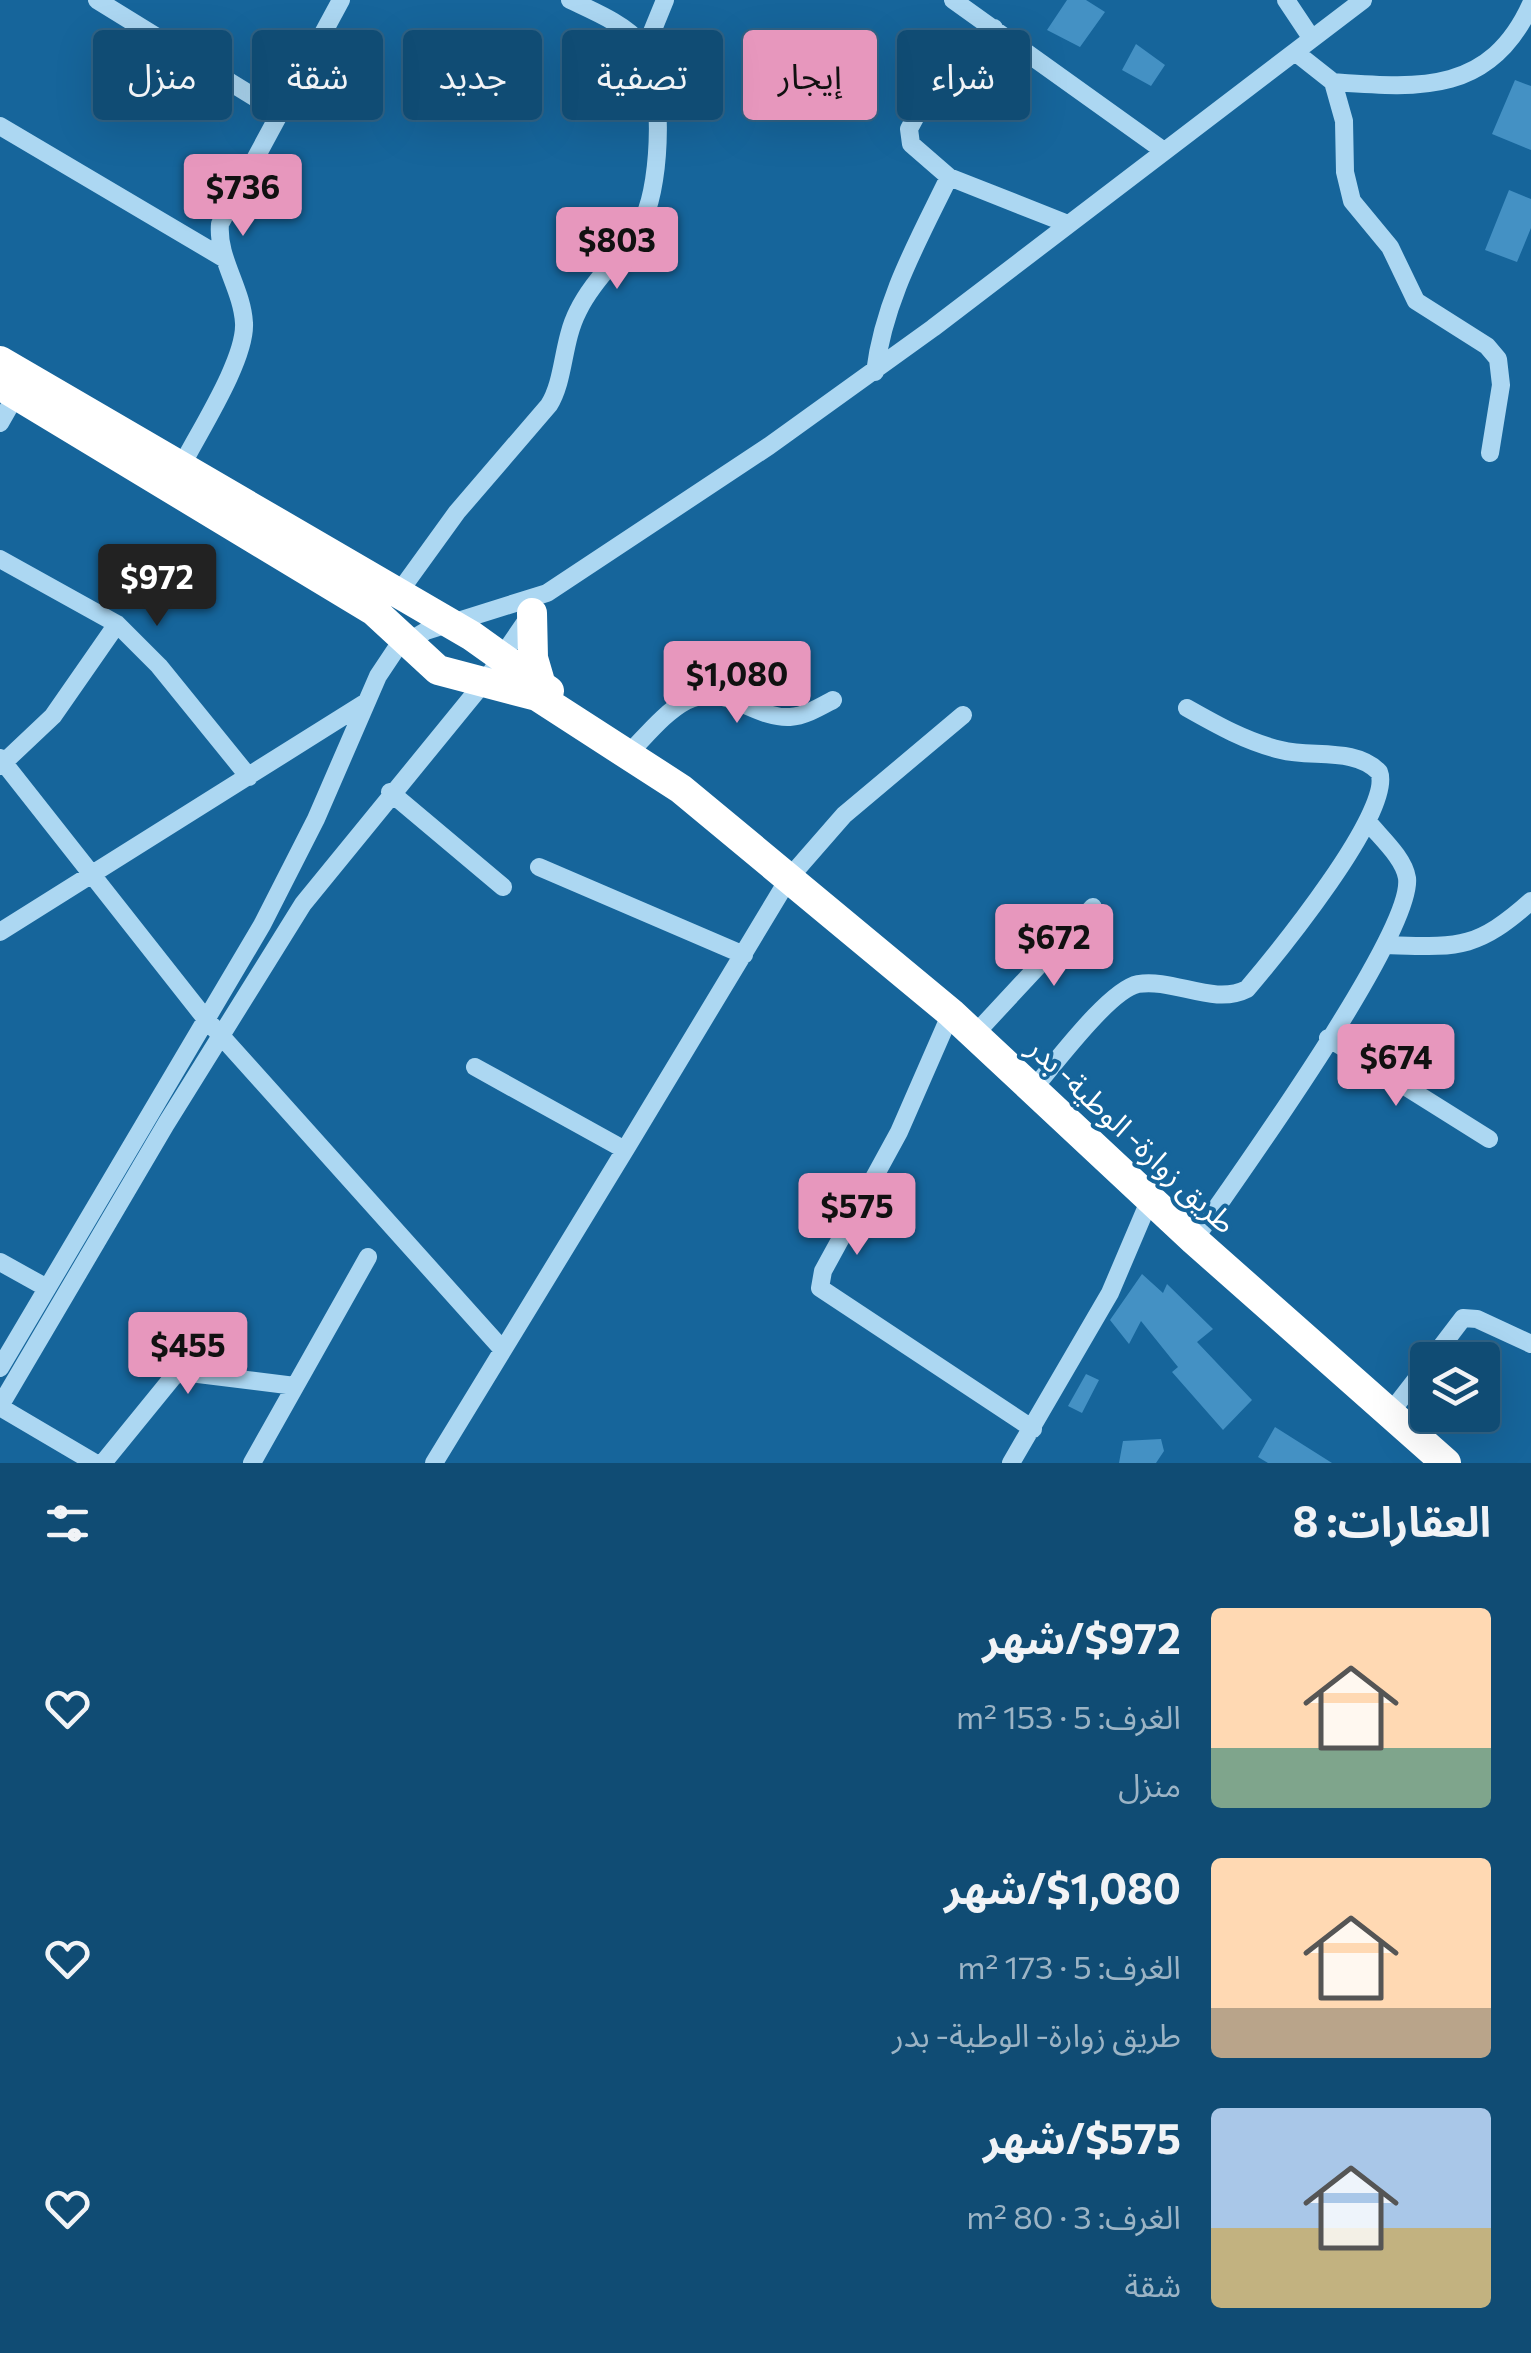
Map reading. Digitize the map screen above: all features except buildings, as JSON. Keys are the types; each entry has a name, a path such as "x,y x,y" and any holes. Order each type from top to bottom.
{"highway":[{"path":"0,361 502,654 540,682 576,718"},
{"path":"8,390 336,586 382,617 438,670 459,679 518,688 576,718"},
{"path":"539,603 533,658 540,682"},
{"name":"طريق زوارة- الوطية- بدر","path":"576,718 682,789 951,1013 1194,1240 1446,1463"}],"street":[{"path":"97,0 252,96"},
{"path":"325,30 341,0"},
{"path":"570,0 624,30"},
{"path":"653,30 665,0"},
{"path":"954,0 1164,151"},
{"path":"1286,0 1312,40"},
{"path":"94,1463 0,1406 303,904 390,792 484,681 539,603 875,372 1363,0"},
{"path":"1295,52 1333,82 1404,87 1457,81 1491,59 1511,39 1531,4"},
{"path":"994,28 909,129 911,144 921,157 950,177 1068,224"},
{"path":"1333,82 1344,121 1347,185 1362,218 1390,246 1416,301 1487,346 1498,359 1501,385 1490,452"},
{"path":"180,467 243,336 241,305 218,240 220,224 276,120"},
{"path":"397,594 458,512 549,406 558,388 563,347 575,316 604,268 643,219 656,166 655,120"},
{"path":"0,126 225,258"},
{"path":"875,372 881,324 890,300 950,177"},
{"path":"0,423 8,390"},
{"path":"0,559 117,624 159,666 249,777"},
{"path":"0,1368 278,894 387,662 406,640 450,624 539,603"},
{"path":"117,624 53,716 2,762 205,1018 503,1350"},
{"path":"628,753 684,702 700,695 730,697 775,716 794,717 833,700"},
{"path":"0,932 365,702"},
{"path":"1033,1089 1126,988 1153,984 1231,994 1246,988 1368,822 1383,781 1374,767 1356,759 1285,752 1257,743 1187,708"},
{"path":"434,1463 788,878 844,816 962,715"},
{"path":"390,792 503,887"},
{"path":"1194,1240 1328,1038 1386,945 1406,904 1408,881 1404,867 1368,822"},
{"path":"539,867 744,955"},
{"path":"1386,945 1468,945 1508,921 1531,901"},
{"path":"975,1034 1093,907"},
{"path":"951,1013 900,1132 823,1271 820,1288 1033,1429"},
{"path":"1328,1038 1489,1139"},
{"path":"475,1067 625,1150"},
{"path":"1011,1463 1110,1292 1150,1199"},
{"path":"252,1463 368,1257"},
{"path":"0,1262 47,1288"},
{"path":"1444,1342 1463,1318 1478,1319 1531,1344"},
{"path":"102,1463 182,1372 295,1386"},
{"path":"1390,1413 1410,1387"}]}
